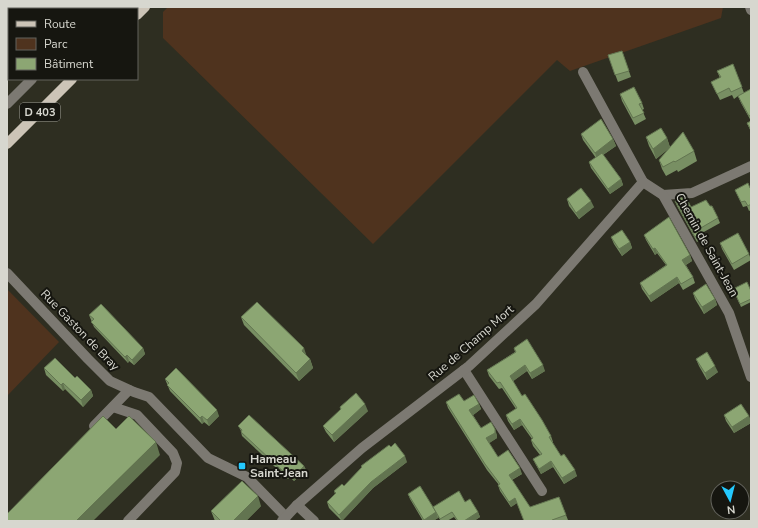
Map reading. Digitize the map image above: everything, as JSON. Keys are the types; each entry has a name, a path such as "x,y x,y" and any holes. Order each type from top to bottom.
{"main road":[{"name":"D 403","path":"7,144 71,80"}],"street":[{"path":"583,72 643,182 663,194 692,193 751,166"},
{"path":"7,104 31,80"},
{"name":"Rue de Champ Mort","path":"284,519 362,448 464,370 536,304 643,182"},
{"name":"Chemin de Saint-Jean","path":"663,194 729,313 751,377"},
{"name":"Rue Gaston de Bray","path":"7,273 110,381 149,397 208,458 247,477 284,519"},
{"path":"464,370 542,491"},
{"path":"85,435 129,390"},
{"path":"113,407 137,415 173,453 177,463 175,472 128,521"},
{"path":"297,506 314,521"}],"green space":[{"path":"168,7 723,7 721,18 570,71 557,60 373,244 163,38 163,12"},
{"path":"7,289 59,342 7,396"}],"building":[{"path":"622,51 629,71 615,75 608,55"},
{"path":"733,64 742,87 731,92 729,88 717,94 711,82 721,77 717,71"},
{"path":"634,87 642,103 639,104 644,113 633,118 620,94"},
{"path":"751,89 751,115 749,116 738,96"},
{"path":"601,119 613,139 595,153 581,134"},
{"path":"751,121 751,130 747,123"},
{"path":"661,128 667,138 653,149 646,137"},
{"path":"683,132 694,151 663,167 659,160"},
{"path":"602,153 621,179 608,189 589,162"},
{"path":"748,183 750,188 751,187 751,204 748,206 745,201 741,202 735,190"},
{"path":"581,188 591,201 576,213 567,199"},
{"path":"685,196 691,207 706,200 710,206 712,206 718,218 699,229 702,233 695,237 675,201"},
{"path":"669,217 690,255 682,260 693,277 681,284 677,277 649,296 640,283 667,265 655,248 653,249 644,235"},
{"path":"622,230 630,242 619,249 611,237"},
{"path":"738,233 749,254 732,264 720,243"},
{"path":"747,282 751,291 751,299 740,304 733,289"},
{"path":"706,284 715,299 702,307 693,293"},
{"path":"257,302 304,348 302,351 310,359 296,373 241,317"},
{"path":"101,304 143,348 132,360 127,355 125,357 91,322 94,319 89,315"},
{"path":"527,339 543,365 530,373 525,365 510,376 522,396 525,394 542,420 551,436 549,437 561,456 564,454 575,470 562,478 551,461 539,469 533,459 542,454 531,440 533,438 520,419 512,424 506,415 517,408 500,382 497,383 487,370 516,352 514,348"},
{"path":"707,352 715,366 705,373 696,359"},
{"path":"55,358 75,378 77,376 91,390 81,400 63,383 61,385 44,368"},
{"path":"176,368 217,410 207,420 202,416 200,418 167,385 169,383 165,379"},
{"path":"356,393 365,404 332,435 323,426 341,409 340,407"},
{"path":"459,394 464,401 474,395 479,404 469,410 481,428 491,422 495,429 495,433 486,438 498,457 508,450 520,468 509,475 530,507 559,497 566,515 552,520 553,521 524,521 515,498 509,502 498,485 500,484 485,464 446,402"},
{"path":"741,404 749,416 732,427 724,415"},
{"path":"249,415 304,466 293,478 288,473 287,475 241,432 242,430 238,426"},
{"path":"103,416 116,429 129,416 156,442 76,521 7,521 7,514"},
{"path":"395,443 405,456 371,482 339,515 327,502 336,493 334,491 342,484 344,486 362,467 361,466 389,445 391,447"},
{"path":"242,481 258,496 233,521 221,521 211,511"},
{"path":"420,486 436,512 424,520 408,494"},
{"path":"459,491 465,502 470,499 478,512 464,521 458,521 452,512 440,519 433,507"}],"place":[{"name":"Hameau Saint-Jean","path":"242,466"}]}
